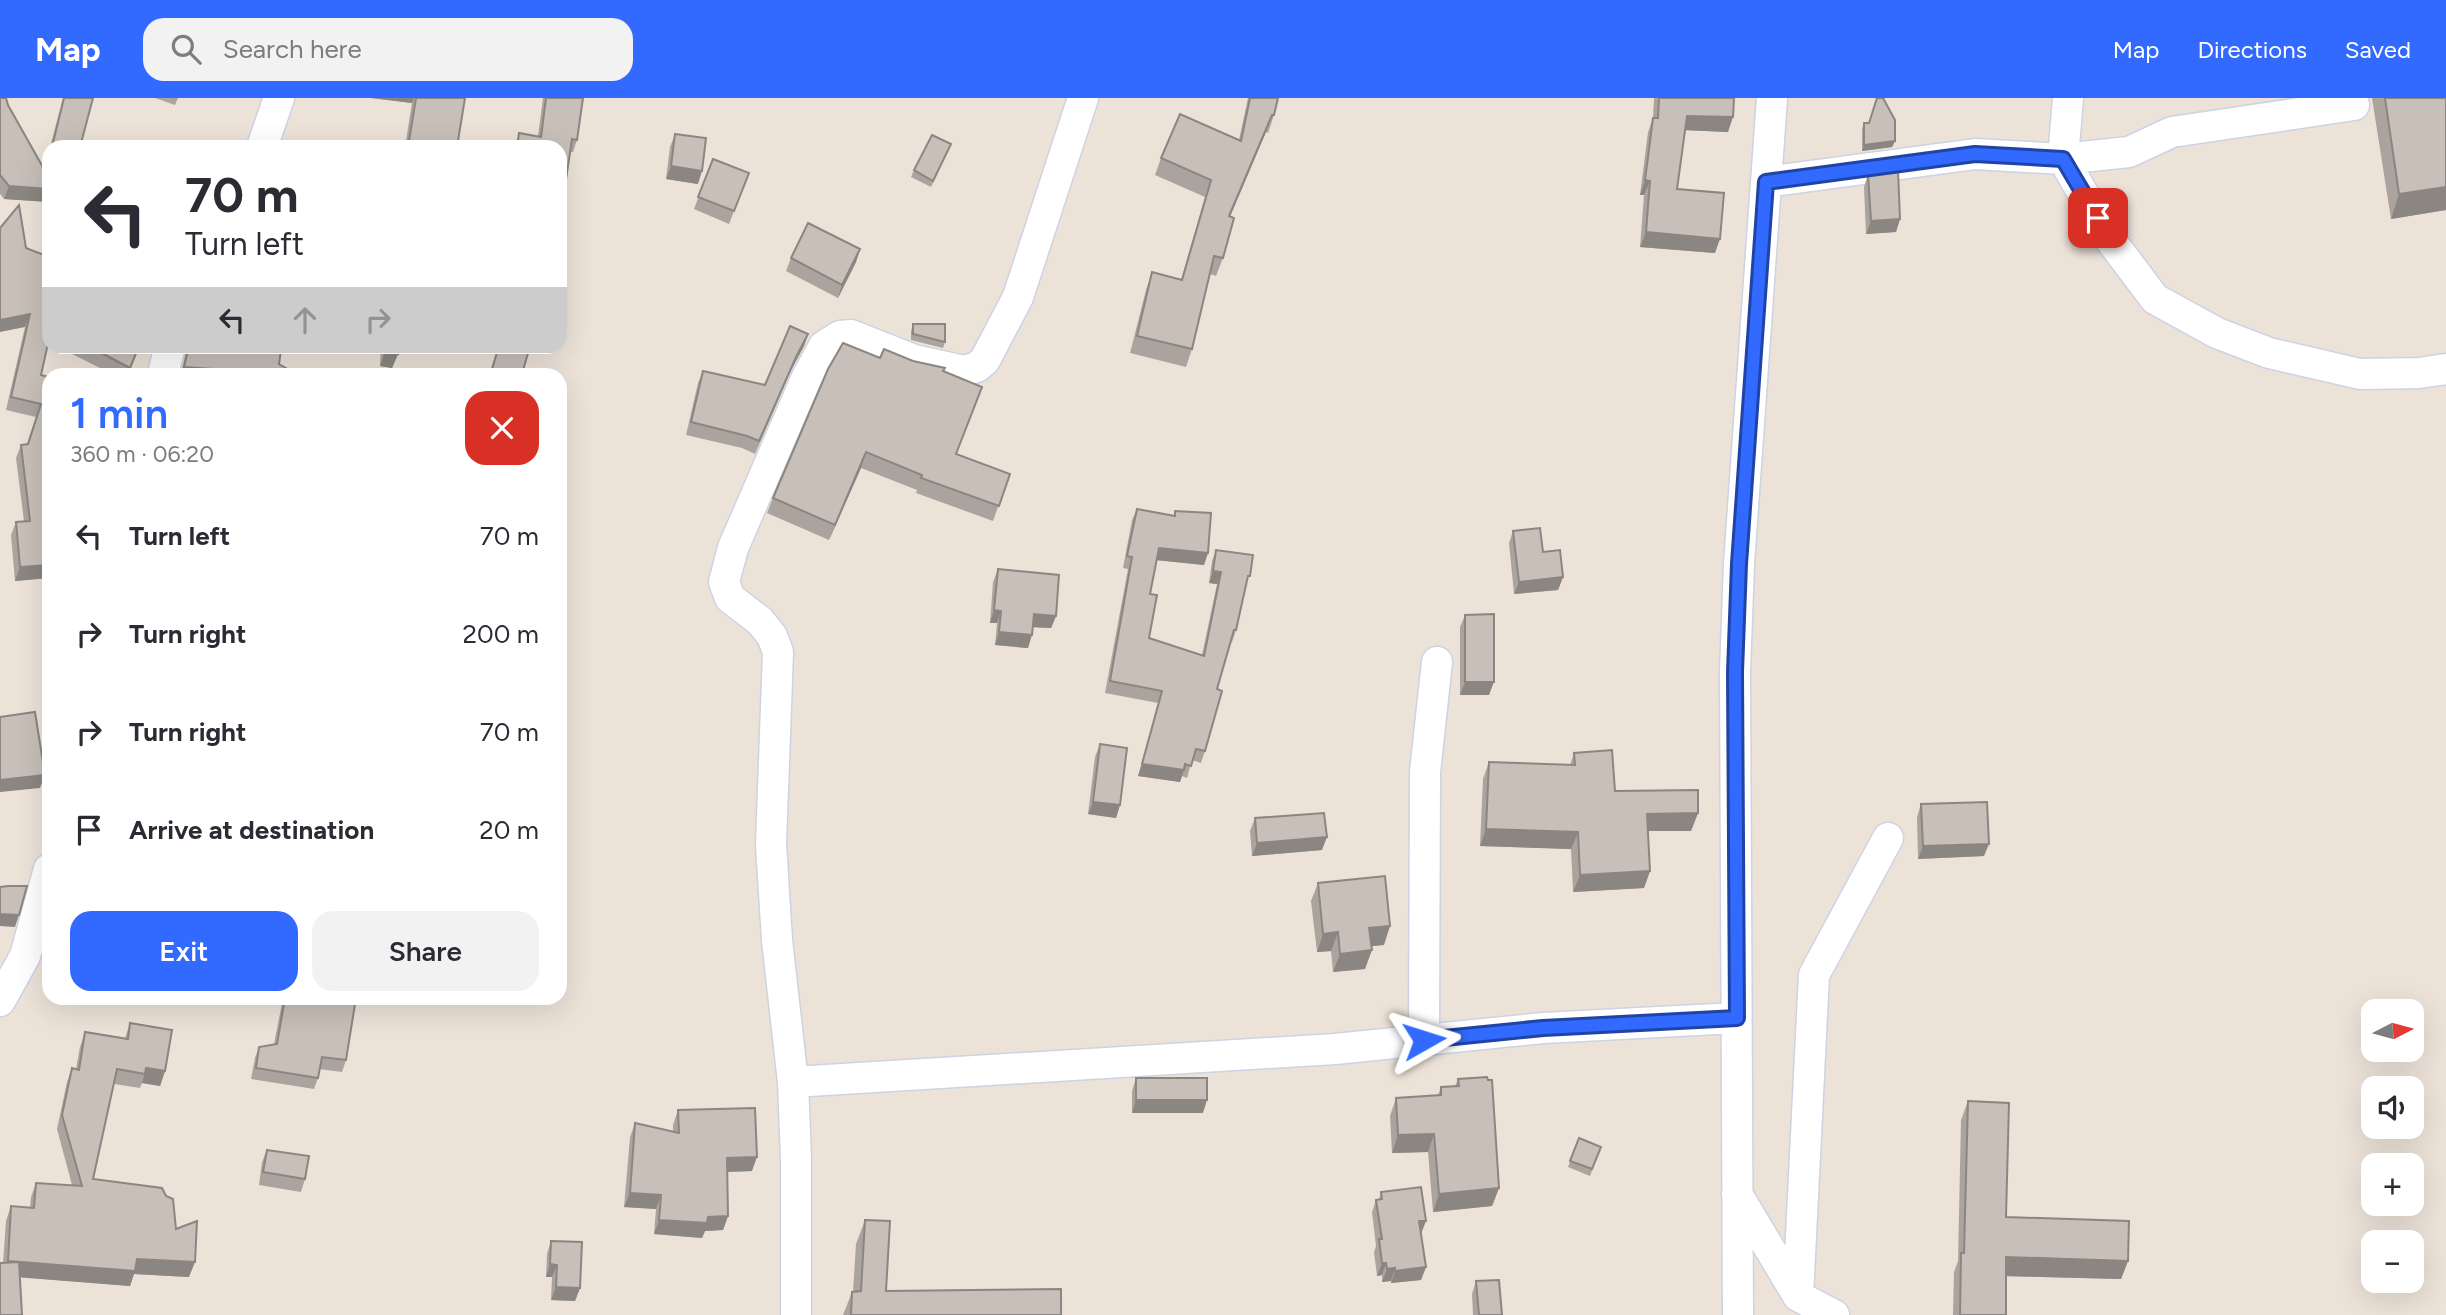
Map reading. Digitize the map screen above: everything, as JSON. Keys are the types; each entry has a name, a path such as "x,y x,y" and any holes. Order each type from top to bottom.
{"street":[{"path":"264,140 279,98"},
{"path":"796,1315 793,1082 777,940 771,844 778,652 772,636 760,621 730,598 724,582 733,548 807,377 824,346 831,340 851,335 914,360 964,371 977,367 985,360 1018,297 1083,98"},
{"path":"1738,1315 1735,672 1739,564 1772,98"},
{"path":"2068,98 2063,159 2109,238 2155,299 2217,333 2269,354 2360,374 2419,373 2446,369"},
{"path":"1766,182 1975,154 2063,159 2129,152 2172,132 2354,106"},
{"path":"1424,1040 1425,772 1437,662"},
{"path":"1798,1296 1814,975 1888,838"},
{"path":"0,1002 25,956 42,894"},
{"path":"793,1082 1335,1049 1543,1028 1737,1018"},
{"path":"1737,1194 1798,1296 1834,1315"}],"building":[{"path":"0,98 6,98 42,166 42,188 9,186 0,175"},
{"path":"64,98 93,98 82,140 54,140"},
{"path":"416,98 465,98 458,140 409,140"},
{"path":"546,98 583,98 577,140 572,139 567,173 567,140 518,140 519,133 541,137"},
{"path":"1250,98 1278,98 1274,115 1229,216 1234,218 1223,258 1214,256 1192,349 1137,336 1152,272 1182,280 1211,180 1161,158 1180,114 1241,141"},
{"path":"1659,98 1734,98 1733,117 1687,116 1677,189 1724,193 1720,239 1646,232 1650,181 1645,180 1653,118 1658,118"},
{"path":"1877,98 1883,98 1895,120 1895,141 1864,145 1864,123 1869,123"},
{"path":"2385,98 2446,98 2446,187 2399,194"},
{"path":"675,134 706,138 702,171 671,166"},
{"path":"932,135 951,144 933,181 914,170"},
{"path":"713,159 749,173 734,211 698,197"},
{"path":"1898,170 1900,219 1871,221 1868,174"},
{"path":"19,205 26,248 42,254 42,354 46,354 41,375 42,565 20,567 16,522 30,521 21,445 28,444 41,404 11,397 30,314 0,320 0,228"},
{"path":"808,223 860,249 842,285 791,258"},
{"path":"913,324 945,324 945,342 913,334"},
{"path":"790,326 808,334 759,441 691,422 703,371 765,385"},
{"path":"843,343 880,358 884,349 913,361 945,368 943,371 982,387 956,454 1010,474 999,506 921,478 922,475 866,452 835,525 773,498 828,369"},
{"path":"103,354 136,354 130,368"},
{"path":"187,354 280,354 279,364 286,368 198,368 184,367"},
{"path":"497,354 528,354 524,368 492,368"},
{"path":"1137,509 1175,516 1175,511 1211,513 1208,553 1159,548 1150,594 1157,595 1149,638 1204,656 1221,572 1213,571 1216,550 1253,555 1236,630 1217,689 1222,691 1205,751 1196,749 1191,766 1185,764 1184,770 1142,764 1162,691 1110,681 1132,557 1127,556"},
{"path":"1540,528 1543,552 1560,550 1563,577 1519,582 1513,531"},
{"path":"998,569 1059,575 1056,616 1034,614 1032,635 999,632 1001,611 994,610"},
{"path":"1494,614 1494,682 1465,682 1465,615"},
{"path":"35,712 42,756 42,775 0,780 0,717"},
{"path":"1100,744 1127,748 1120,805 1093,802"},
{"path":"1612,750 1615,791 1698,790 1698,813 1647,814 1650,871 1580,875 1578,832 1486,829 1489,762 1575,765 1574,753"},
{"path":"1987,802 1989,844 1923,846 1921,804"},
{"path":"1324,813 1327,837 1257,843 1255,818"},
{"path":"1385,876 1390,926 1369,928 1372,950 1340,954 1338,932 1323,934 1318,883"},
{"path":"27,886 19,915 0,914 0,887"},
{"path":"284,1005 355,1005 346,1060 322,1057 318,1078 256,1068 259,1047 277,1044"},
{"path":"130,1023 172,1030 165,1071 146,1068 145,1074 117,1069 93,1179 162,1188 166,1196 173,1199 176,1229 197,1221 195,1262 137,1259 135,1271 8,1261 11,1206 34,1208 36,1183 82,1186 62,1115 72,1068 79,1070 85,1032 128,1039"},
{"path":"1487,1077 1492,1080 1499,1188 1439,1194 1434,1134 1398,1135 1396,1098 1441,1095 1441,1087 1459,1086 1458,1079"},
{"path":"1136,1078 1207,1078 1207,1100 1136,1100"},
{"path":"1968,1101 2009,1103 2006,1217 2129,1221 2128,1261 2006,1257 2006,1315 1960,1315"},
{"path":"755,1108 757,1157 727,1158 728,1216 708,1217 707,1223 659,1220 661,1195 630,1193 635,1123 679,1133 678,1110"},
{"path":"1579,1138 1601,1147 1592,1169 1570,1161"},
{"path":"267,1150 309,1156 305,1179 263,1172"},
{"path":"1421,1187 1426,1221 1419,1221 1426,1267 1395,1271 1395,1268 1387,1269 1386,1263 1382,1263 1379,1239 1382,1239 1376,1200 1382,1199 1381,1192"},
{"path":"865,1220 890,1221 886,1291 1061,1289 1061,1315 851,1315 852,1292 861,1291"},
{"path":"551,1241 582,1242 580,1288 556,1287 557,1265 550,1264"},
{"path":"19,1262 22,1315 0,1315 0,1263"},
{"path":"1499,1280 1502,1315 1479,1315 1476,1281"}],"route":[{"path":"1424,1040 1543,1028 1737,1018 1735,672 1739,564 1766,182 1975,154 2063,159 2098,218"}]}
